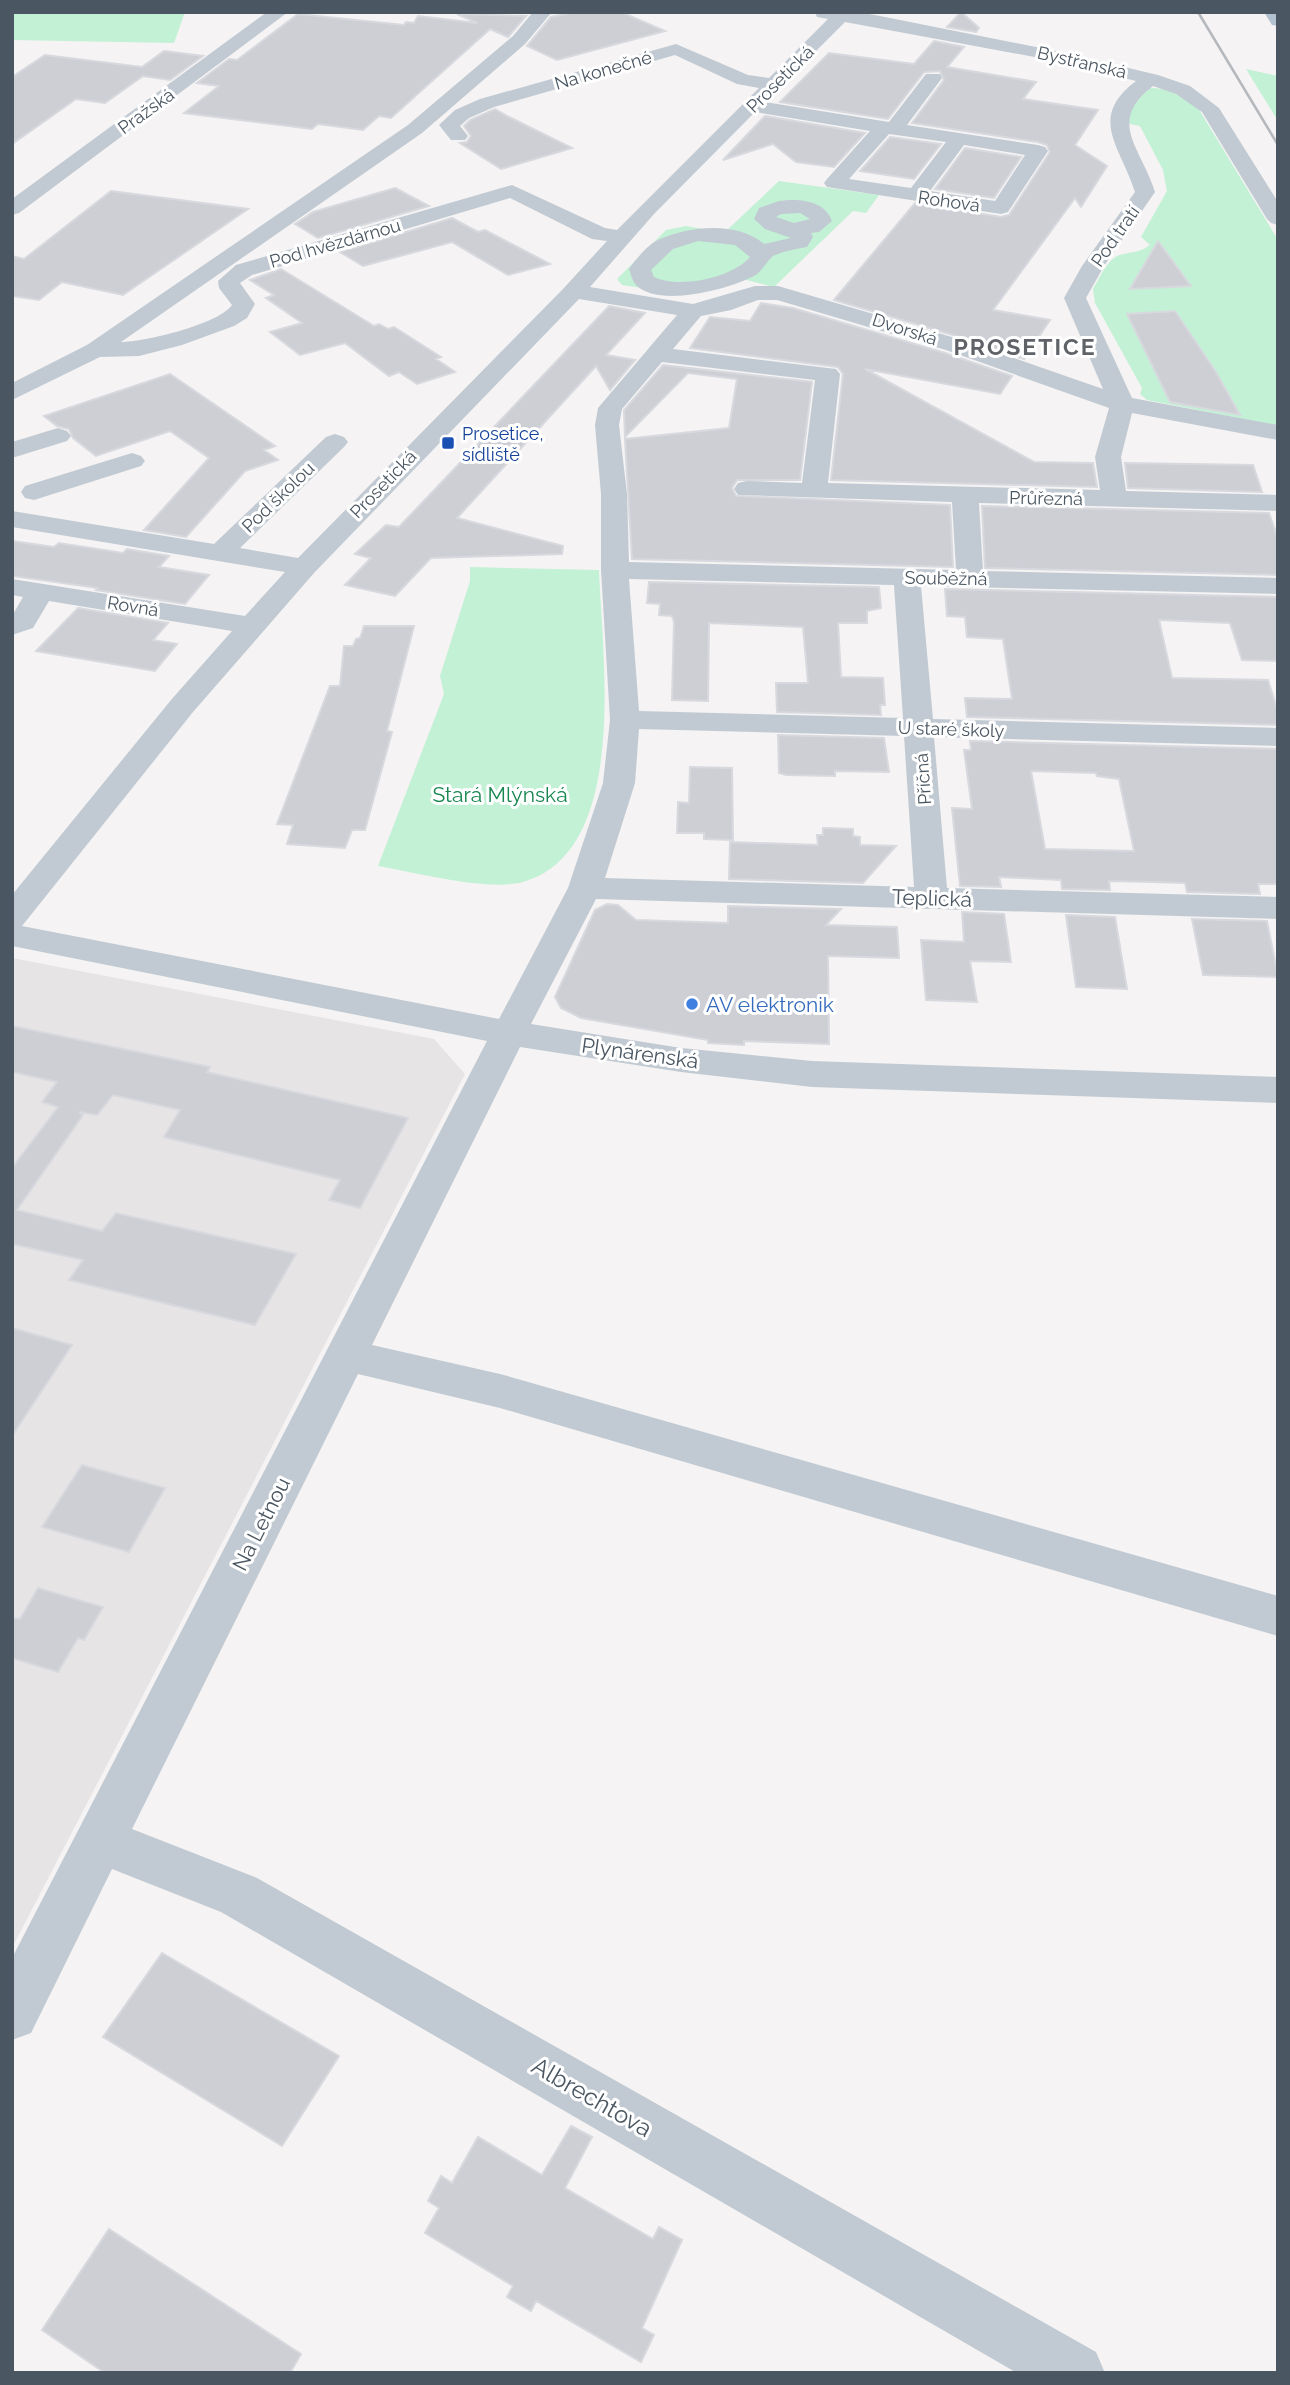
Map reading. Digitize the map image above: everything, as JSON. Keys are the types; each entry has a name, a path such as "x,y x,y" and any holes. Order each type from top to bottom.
{"main road":[{"path":"1273,12 1278,21"}],"street":[{"name":"Pražská","path":"12,209 22,194 279,12"},
{"path":"12,393 95,350 415,129 519,40 543,12"},
{"name":"Bystřanská","path":"838,13 1056,56 1151,79 1183,90 1209,108 1278,219"},
{"name":"Prosetická","path":"12,918 182,706 304,567 573,291 620,237 751,107 838,13"},
{"name":"Na konečné","path":"458,136 449,125 462,114 487,103 676,49 744,80 772,84"},
{"path":"889,127 933,78"},
{"name":"Pod tratí","path":"1122,404 1076,298 1093,266 1146,192 1141,171 1116,123 1119,106 1131,91 1151,79"},
{"name":"Rohová","path":"751,107 889,127 1038,151 1000,208 834,183 889,127"},
{"path":"916,196 959,138"},
{"name":"Pod hvězdárnou","path":"95,350 139,349 174,340 226,321 239,313 244,304 230,288 229,281 244,270 512,191 600,234 620,237"},
{"path":"509,1033 585,888 619,783 625,720 615,570 614,494 607,425 610,408 658,354 699,299 750,254 755,227 776,215 801,207 828,212 818,225 798,230 783,229 776,215 785,195 804,191 852,197 868,202 859,208"},
{"path":"717,260 774,250 799,242 802,237 798,230"},
{"path":"666,236 715,235 750,254 764,279 765,292"},
{"path":"666,236 707,257 750,254"},
{"path":"666,236 643,264 640,276 656,287 679,290 699,299"},
{"path":"643,264 672,267 696,275 699,299"},
{"path":"573,291 699,299"},
{"name":"Dvorská","path":"699,299 723,305 755,293 778,293 866,316 1122,404 1278,433"},
{"path":"658,354 828,374 814,491"},
{"path":"1114,500 1108,457 1122,404"},
{"path":"12,450 58,436"},
{"name":"Pod školou","path":"222,551 335,442"},
{"path":"12,517 34,492 132,461"},
{"path":"12,472 34,492"},
{"name":"Průřezná","path":"747,489 1278,503"},
{"path":"965,496 970,578"},
{"path":"12,517 304,567"},
{"name":"Souběžná","path":"615,570 1278,586"},
{"name":"Příčná","path":"907,577 931,898"},
{"name":"Rovná","path":"12,587 253,626"},
{"path":"12,627 23,622 41,591"},
{"name":"U staré školy","path":"625,720 1278,737"},
{"name":"Teplická","path":"585,888 1278,908"},
{"name":"Plynárenská","path":"12,935 509,1033 681,1060 812,1074 1278,1090"},
{"name":"Na Letnou","path":"12,2014 509,1033"},
{"path":"346,1355 500,1391 1278,1616"},
{"name":"Albrechtova","path":"100,1840 239,1895 1075,2373"}],"shaded area":[{"path":"12,958 434,1039 465,1074 12,1948"}],"green space":[{"path":"12,12 185,12 174,43 12,40"},
{"path":"1246,69 1278,76 1278,121"},
{"path":"1150,88 1170,91 1198,108 1278,240 1278,426 1147,400 1140,394 1142,388 1095,303 1093,289 1109,262 1117,256 1142,250 1150,245 1141,237 1167,191 1163,170 1140,126 1125,123 1128,109"},
{"path":"779,181 879,195 866,213 853,211 774,287 739,278 688,295 622,285 617,279 666,230 686,226 724,233"},
{"name":"Stará Mlýnská","path":"470,567 599,570 605,697 603,745 596,790 582,830 559,862 526,881 511,884 474,883 378,866 444,694 440,676 470,581"}],"building":[{"path":"575,12 621,12 665,31 557,60 527,46 551,17"},
{"path":"961,12 979,28 976,32 947,27"},
{"path":"298,14 404,25 406,22 414,23 418,16 477,23 457,14 526,16 508,37 490,29 391,118 379,116 363,130 318,124 312,129 184,113 219,86 197,83 229,59 237,60"},
{"path":"934,41 964,47 947,67 1036,82 1023,99 1098,110 1075,145 1107,166 1081,207 1075,198 993,310 1050,320 1024,359 834,300 915,203 1001,217 1009,215 1050,152 1047,145 1038,142 912,123 944,80 940,71 924,72 888,119 780,102 829,53 914,64"},
{"path":"164,51 203,56 170,80 143,76 105,103 76,99 12,144 12,77 45,55 142,67"},
{"path":"495,109 572,148 501,169 460,143 467,142 471,136 464,126 470,120"},
{"path":"765,116 865,133 834,167 796,162 773,144 723,160"},
{"path":"890,137 941,144 914,179 860,171"},
{"path":"965,148 1021,157 994,198 935,189"},
{"path":"395,188 429,206 318,238 295,224 313,212"},
{"path":"111,191 248,209 123,295 62,282 39,300 12,296 12,256 24,259"},
{"path":"452,218 478,232 485,230 550,264 508,275 452,242 363,266 340,252"},
{"path":"1158,241 1191,286 1130,289"},
{"path":"281,269 374,326 379,324 388,329 394,327 441,357 436,359 455,372 417,384 399,372 389,376 345,343 300,355 270,332 302,323 266,298 274,295 250,280"},
{"path":"761,303 793,308 1012,376 1000,394 865,369 1034,462 1093,463 1097,487 831,480 843,374 838,367 690,348 710,317 750,321"},
{"path":"609,306 645,313 606,355 635,360 610,390 596,366 457,518 563,546 562,554 431,558 395,596 345,585 371,558 355,554 386,525 399,527"},
{"path":"1175,311 1216,372 1240,415 1170,402 1127,314"},
{"path":"663,365 812,382 800,480 737,480 732,488 736,496 950,505 953,567 632,559 625,439 729,428 737,379 688,373 625,437 624,410"},
{"path":"170,374 275,446 264,450 278,460 245,471 186,537 144,530 209,458 170,431 96,456 73,438 69,429 57,426 44,416"},
{"path":"1125,463 1253,465 1262,492 1128,488"},
{"path":"982,506 1269,513 1278,539 1278,575 985,568"},
{"path":"12,541 54,547 59,543 123,553 127,549 169,556 159,567 209,575 185,604 12,576"},
{"path":"649,582 879,587 881,608 867,611 867,623 838,623 841,677 883,678 885,705 880,705 881,715 777,712 776,683 808,683 803,627 709,623 708,701 672,700 674,622 672,616 659,615 660,604 647,603"},
{"path":"945,589 1278,597 1278,661 1242,660 1230,623 1159,620 1172,678 1268,680 1278,712 1278,725 967,717 965,698 1012,699 1003,639 967,637 965,617 947,616"},
{"path":"78,608 168,623 153,640 177,644 155,671 36,651"},
{"path":"364,626 414,626 387,731 392,732 365,830 352,830 345,848 287,844 293,825 277,824 330,686 340,686 344,646 353,646 356,639 360,638"},
{"path":"778,735 884,738 889,772 835,771 835,776 779,773"},
{"path":"970,741 1278,749 1278,884 1258,884 1260,894 1187,892 1185,883 1153,882 1109,881 1110,890 1062,889 1061,880 999,877 1001,887 960,886 952,808 972,809 964,750 971,750","holes":["1031,771 1096,773 1097,776 1119,779 1134,851 1045,849"]},
{"path":"690,767 732,768 733,840 704,839 704,833 677,833 678,802 689,803"},
{"path":"823,828 853,829 853,836 860,837 860,845 896,846 863,883 729,879 730,842 818,845 817,835 823,835"},
{"path":"607,904 618,905 636,920 728,923 728,906 841,909 826,925 897,927 899,958 828,956 829,1044 744,1041 744,1045 708,1043 708,1040 581,1018 561,1008 555,997 595,910"},
{"path":"962,912 1004,914 1011,962 970,961 977,1002 926,1000 921,940 964,942"},
{"path":"1066,915 1115,917 1127,989 1076,987"},
{"path":"1192,919 1267,921 1278,977 1203,975"},
{"path":"12,1026 210,1067 207,1072 408,1118 360,1208 329,1200 340,1180 164,1137 180,1110 113,1095 97,1115 79,1112 83,1115 17,1210 102,1231 116,1213 296,1254 255,1325 69,1280 83,1260 12,1244 12,1168 58,1107 42,1102 57,1082 12,1072"},
{"path":"12,1328 72,1345 12,1436"},
{"path":"82,1465 165,1488 129,1552 42,1527"},
{"path":"38,1588 103,1607 84,1640 78,1638 58,1672 12,1658 12,1618 20,1619"},
{"path":"162,1953 339,2056 282,2146 103,2037"},
{"path":"571,2126 592,2137 565,2188 653,2239 659,2227 682,2240 642,2328 654,2335 641,2362 536,2301 531,2311 507,2297 513,2286 425,2233 439,2208 428,2201 441,2176 452,2183 478,2137 542,2175"},
{"path":"109,2229 301,2354 290,2373 105,2373 42,2330"}],"railway":[{"path":"1198,12 1278,145"}],"place":[{"name":"Prosetice, sídliště","path":"448,443"},
{"name":"AV elektronik","path":"692,1004"}],"district":[{"name":"PROSETICE","path":"1025,346"}]}
